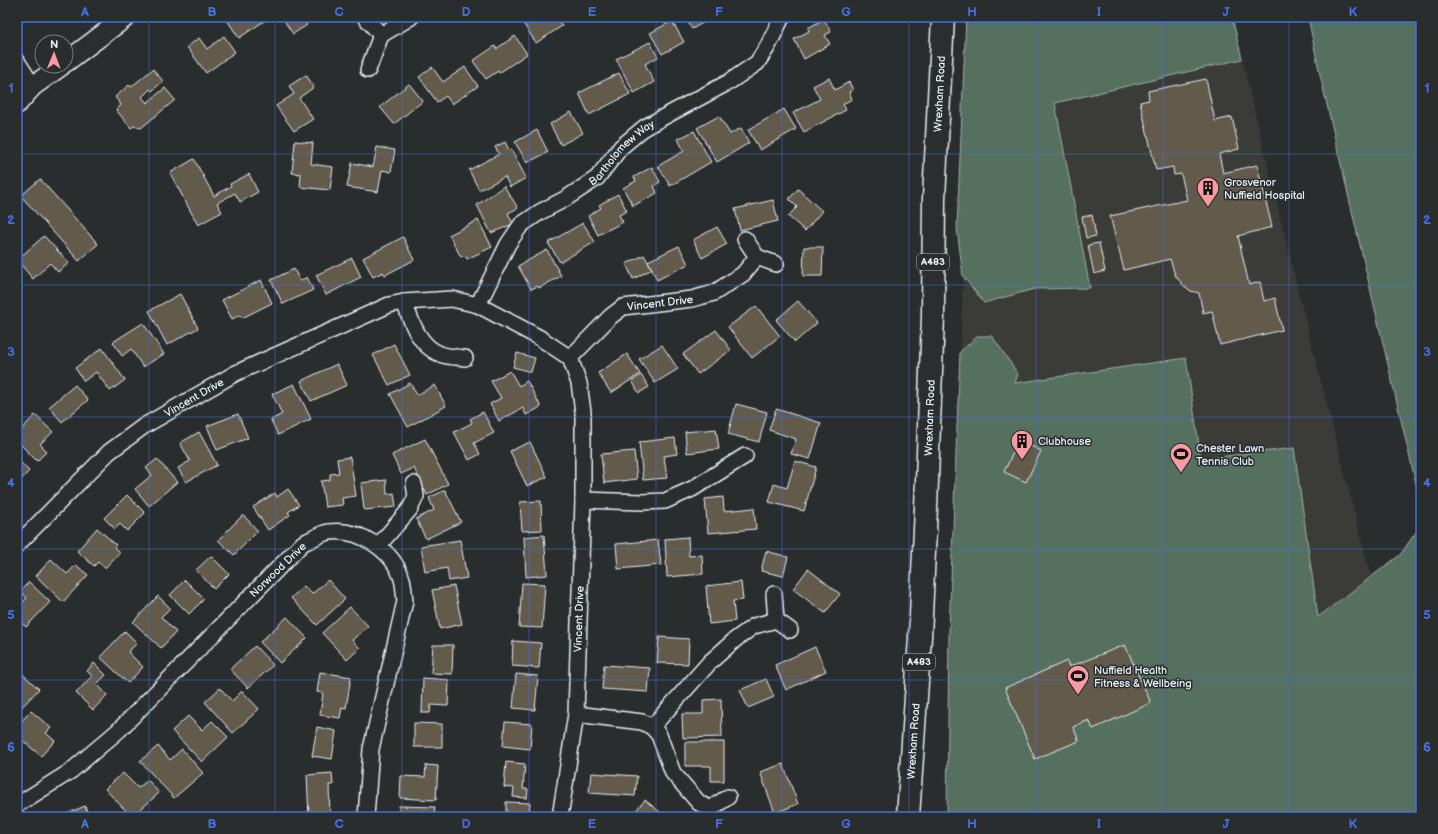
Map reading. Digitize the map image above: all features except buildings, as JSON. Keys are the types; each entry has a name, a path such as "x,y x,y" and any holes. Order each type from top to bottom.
{"highway":[{"name":"Wrexham Road","path":"908,817 920,636 926,515 933,316 934,199 943,17"}],"street":[{"path":"74,56 126,17"},
{"path":"365,17 381,35"},
{"path":"368,70 381,35 411,17"},
{"name":"Bartholomew Way","path":"478,305 508,244 521,225 597,178 621,147 645,127 730,82 757,63 768,46 782,17"},
{"path":"17,61 33,86"},
{"path":"17,104 33,86 50,74"},
{"path":"745,239 757,257 776,264"},
{"name":"Vincent Drive","path":"570,358 610,317 623,307 692,299 714,293 743,274 757,257"},
{"name":"Vincent Drive","path":"17,545 109,452 144,426 236,373 389,305 404,302 452,299 478,305 540,338 570,358 579,383 582,412 583,500 576,714 560,817"},
{"path":"404,302 410,321 426,346 440,354 465,358"},
{"path":"583,500 642,502 665,501 692,489 745,456"},
{"path":"378,546 410,509 416,496 414,484"},
{"name":"Norwood Drive","path":"17,805 71,771 119,730 303,544 328,532 354,534 378,546 395,564 402,580 405,601 371,749 366,817"},
{"path":"774,594 776,620"},
{"path":"652,727 710,662 754,626 776,620"},
{"path":"776,620 790,630"},
{"path":"576,714 642,722 652,727 659,735 673,773 699,803 710,813 728,797"}],"shaded area":[{"path":"1242,59 1300,299 1371,577 1318,617 1293,448 1201,459 1186,358 1014,383 978,336 960,352 963,276 984,303 1034,289 1090,288 1055,102"}],"green space":[{"path":"966,17 1232,17 1242,59 1055,103 1090,288 1034,289 984,303 963,276 957,228"},
{"path":"1308,17 1421,17 1421,505 1320,75"},
{"path":"978,336 992,336 1018,374 1015,383 1186,358 1201,459 1294,448 1318,617 1400,555 1421,525 1421,817 947,817 949,631 960,352"}],"place":[{"name":"Grosvenor Nuffield Hospital","path":"1208,208"},
{"name":"Clubhouse","path":"1022,460"},
{"name":"Chester Lawn Tennis Club","path":"1181,474"},
{"name":"Nuffield Health Fitness & Wellbeing","path":"1078,696"}]}
